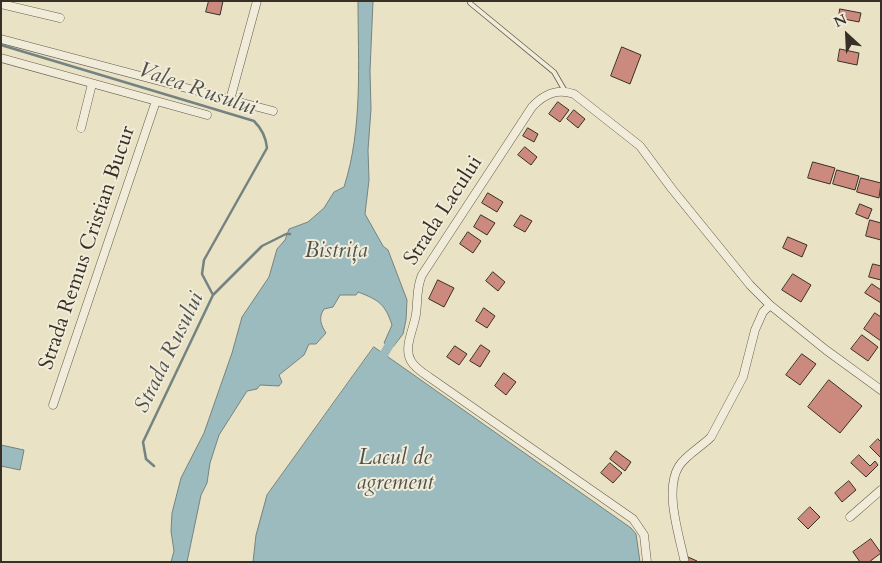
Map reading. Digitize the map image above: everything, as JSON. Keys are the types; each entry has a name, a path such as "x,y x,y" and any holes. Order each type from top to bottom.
{"street":[{"path":"230,100 257,1"},
{"path":"1,4 60,18"},
{"path":"1,39 274,111"},
{"path":"1,58 207,115"},
{"path":"81,128 92,84"},
{"path":"565,91 580,98 640,146 672,190 750,285 770,305 826,350 881,390"},
{"name":"Strada Lacului","path":"565,91 554,92 537,101 532,107 422,275 418,285 416,315 408,346 409,355 411,361 429,377 620,509 633,520 644,535 647,562"},
{"name":"Strada Remus Cristian Bucur","path":"54,405 156,101"},
{"path":"684,559 674,515 673,489 675,475 684,459 711,437 743,377 755,330 763,312 770,305"},
{"path":"850,517 881,490"}],"lane":[{"path":"470,3 554,72 565,91"}],"water":[{"name":"Bistrița","path":"358,1 373,1 370,71 371,109 368,150 369,180 365,214 383,246 388,250 407,300 403,334 393,347 384,343 392,325 387,312 376,300 358,292 356,295 340,295 333,307 324,309 321,321 326,333 316,344 309,344 304,355 279,375 282,382 279,386 260,385 257,389 247,391 219,435 210,463 207,483 201,495 187,562 171,562 174,551 171,531 172,513 181,478 204,433 232,353 242,317 269,277 277,249 285,240 289,229 308,222 324,208 334,192 344,187 350,165 357,119 359,72"},
{"name":"Lacul de agrement","path":"374,347 631,528 636,534 640,562 253,562 256,535 267,495"},
{"path":"1,445 24,450 20,470 1,466"}],"building":[{"path":"209,1 223,1 220,15 206,12"},
{"path":"840,9 861,13 859,22 839,18"},
{"path":"622,47 641,55 630,84 611,76"},
{"path":"840,49 859,53 857,65 838,61"},
{"path":"558,102 569,110 560,122 549,114"},
{"path":"574,110 585,119 578,128 567,119"},
{"path":"528,128 538,134 534,142 523,136"},
{"path":"525,147 537,157 531,165 518,155"},
{"path":"813,162 835,168 830,184 808,178"},
{"path":"837,170 859,176 855,190 833,184"},
{"path":"861,178 881,183 879,198 857,192"},
{"path":"488,193 503,202 497,212 482,203"},
{"path":"860,204 872,209 868,219 856,214"},
{"path":"481,215 495,223 487,235 474,227"},
{"path":"521,215 532,221 525,232 514,226"},
{"path":"870,220 881,223 881,240 866,236"},
{"path":"468,232 481,241 473,253 460,244"},
{"path":"788,237 807,245 802,257 783,248"},
{"path":"873,264 881,266 881,280 869,277"},
{"path":"493,272 505,282 498,291 486,281"},
{"path":"793,274 811,285 801,302 782,290"},
{"path":"438,280 454,288 444,307 429,299"},
{"path":"872,284 881,290 881,303 865,293"},
{"path":"484,308 495,316 487,328 476,321"},
{"path":"875,313 881,317 881,341 864,329"},
{"path":"862,335 878,347 868,361 851,349"},
{"path":"481,345 490,351 480,367 470,361"},
{"path":"455,346 467,354 459,365 447,357"},
{"path":"802,354 816,364 800,385 786,375"},
{"path":"504,373 516,382 506,395 495,386"},
{"path":"829,380 862,406 840,433 808,407"},
{"path":"878,439 881,442 881,458 870,447"},
{"path":"616,451 631,462 625,471 610,459"},
{"path":"859,455 870,466 875,461 878,465 866,477 851,463"},
{"path":"610,463 622,473 613,483 601,473"},
{"path":"849,481 856,490 842,502 835,493"},
{"path":"810,507 820,517 808,529 798,519"},
{"path":"871,539 881,553 869,562 860,562 853,552"},
{"path":"688,557 697,561 697,562 686,562"}],"waterway":[{"name":"Valea Rusului","path":"1,45 254,121 257,124 265,137 267,148 204,260 202,274 213,295"},
{"name":"Strada Rusului","path":"154,466 146,459 143,442 213,295 262,246 286,234 290,234"},
{"path":"384,354 394,337"}]}
